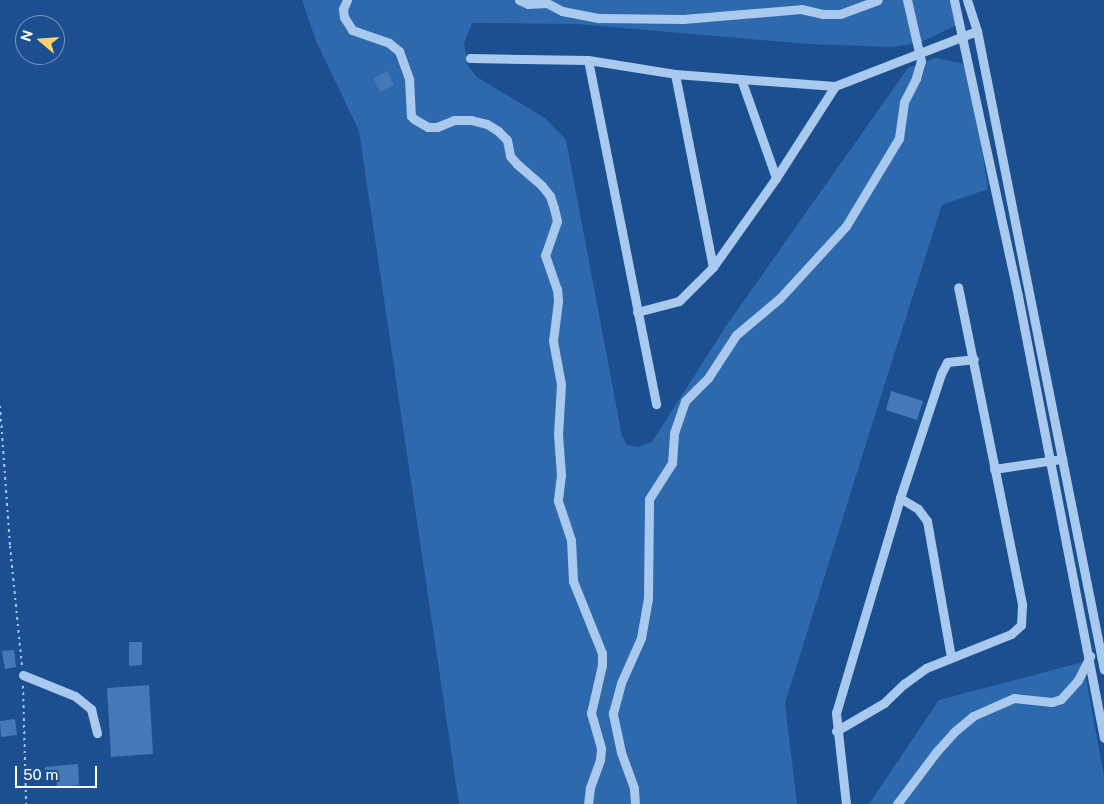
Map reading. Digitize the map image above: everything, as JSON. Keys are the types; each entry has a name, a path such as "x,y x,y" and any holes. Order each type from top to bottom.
{"street":[{"path":"346,0 343,9 344,17 352,30 389,43 399,51 407,70 411,116 414,119 428,127 437,127 454,120 471,120 487,124 507,140 510,156 516,164 542,186 550,196 554,208 557,221 545,255 557,289 558,301 553,341 562,384 558,434 561,475 558,501 571,540 573,581 602,652 602,665 591,713 601,749 600,760 590,788 588,804"},
{"path":"519,0 528,4 546,3 562,11 599,18 683,19 801,9 831,15 849,11 878,0"},
{"path":"635,804 634,788 621,752 613,713 621,683 641,638 650,590 647,557 649,499 672,463 674,433 681,408 691,394 708,378 736,335 780,298 846,226 899,138 902,126 902,111 920,70 921,54 907,0"},
{"path":"954,0 964,38 1018,296 1104,738"},
{"path":"967,0 977,31 1104,670"},
{"path":"470,58 588,60 674,74 835,86 964,38 977,31"},
{"path":"588,60 656,404"},
{"path":"674,74 713,267"},
{"path":"741,79 776,178"},
{"path":"637,312 679,301 713,267 776,178 835,86"},
{"path":"836,730 884,703 904,684 926,668 1011,634 1021,624 1022,604 958,287"},
{"path":"846,804 836,730 836,713 900,498 947,362 974,359"},
{"path":"994,469 1062,459"},
{"path":"900,498 918,509 927,522 951,657"},
{"path":"1089,656 1102,654"},
{"path":"897,804 937,751 954,732 973,716 1014,698 1052,702 1061,699 1078,680 1089,656"},
{"path":"23,675 76,696 90,709 97,733"}],"path":[{"path":"0,406 10,546 23,675 26,804"}],"shaded area":[{"path":"302,0 954,0 959,24 919,43 891,47 808,44 577,24 472,23 464,43 468,66 477,77 545,118 566,140 622,436 627,445 638,447 652,442 726,326 908,68 936,58 969,65 988,189 942,205 785,703 797,804 459,804 359,131 316,41"},
{"path":"1083,662 1104,776 1104,804 869,804 939,700"}],"building":[{"path":"387,71 394,85 380,92 373,79"},
{"path":"891,391 923,401 917,420 886,410"},
{"path":"129,642 142,642 142,665 129,666"},
{"path":"14,650 16,667 5,669 2,651"},
{"path":"149,685 153,754 111,757 107,688"},
{"path":"15,719 17,735 1,737 0,721"},
{"path":"78,764 79,785 57,787 56,776 45,777 45,767"}]}
